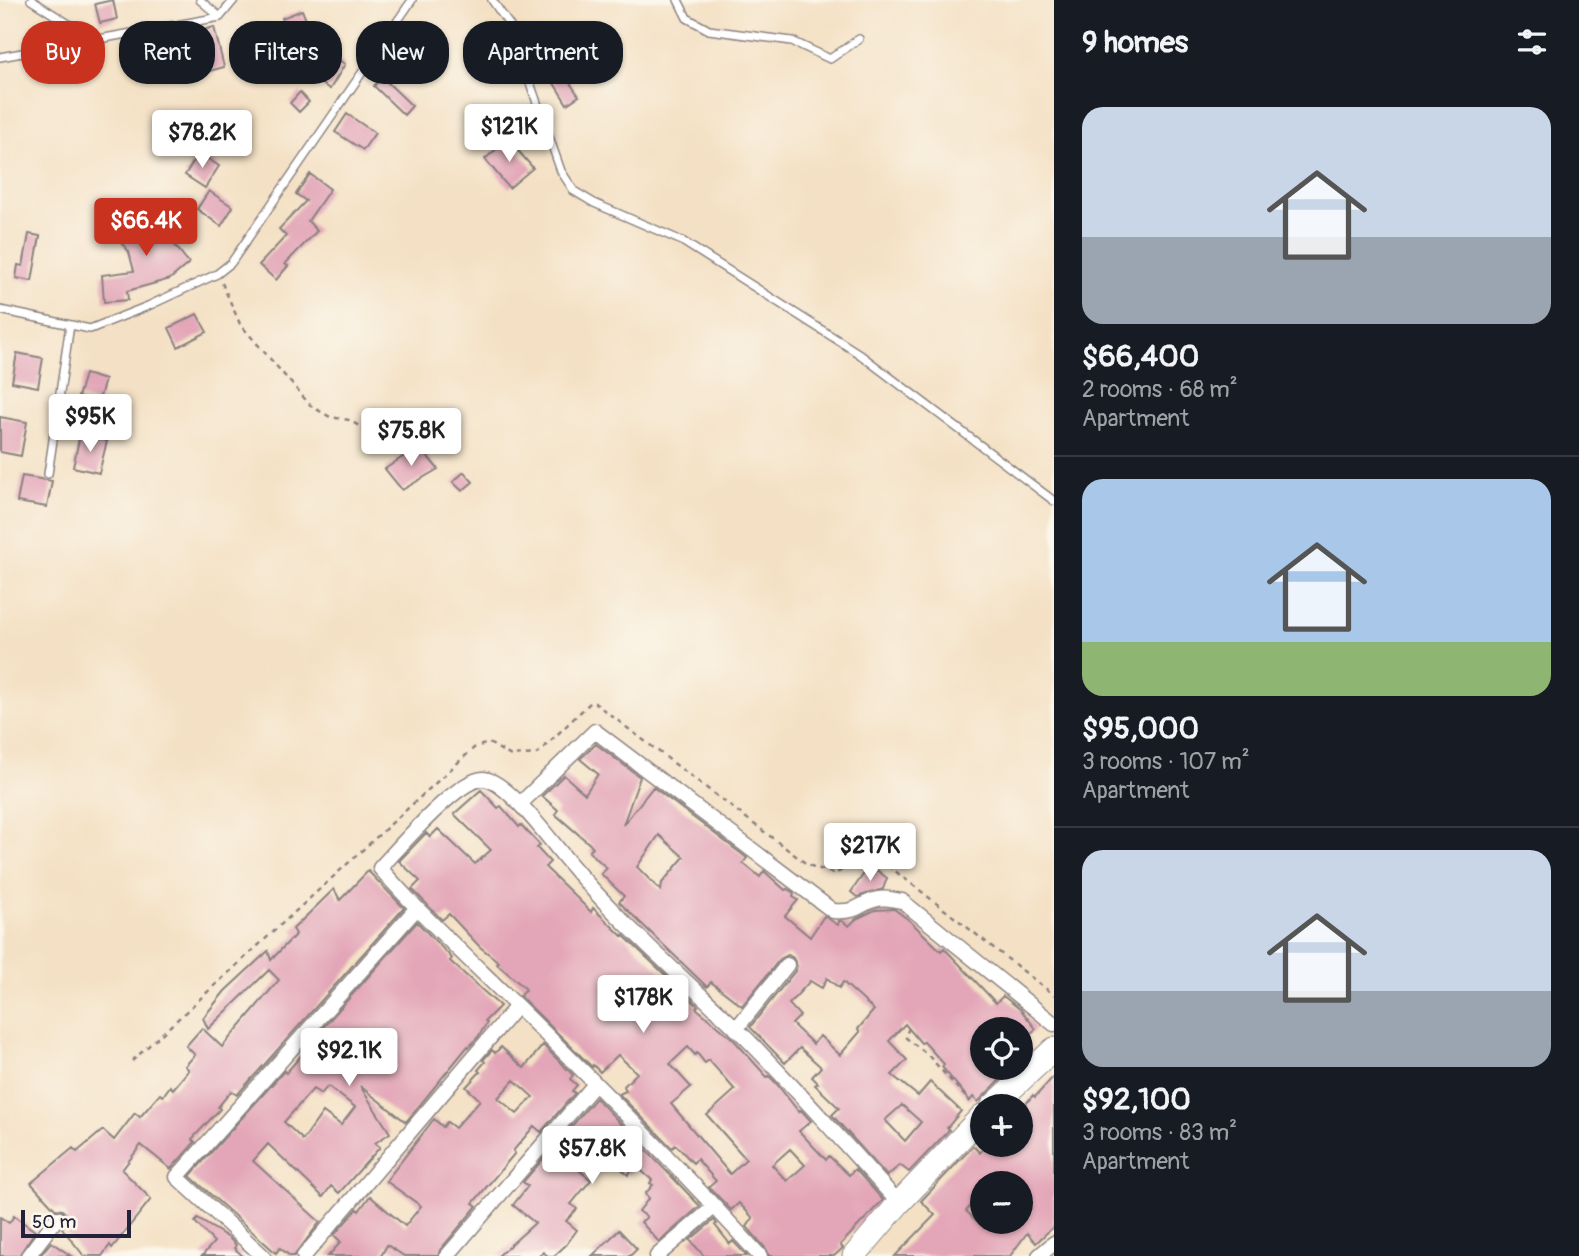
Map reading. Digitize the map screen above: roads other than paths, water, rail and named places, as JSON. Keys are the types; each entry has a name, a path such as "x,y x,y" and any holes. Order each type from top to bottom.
{"main road":[{"path":"1000,1094 1054,1049"},
{"path":"854,1256 970,1123"}],"street":[{"path":"520,804 595,731 833,911 848,912 882,898 902,901 1054,1024"},
{"path":"760,1256 688,1176 416,909 380,868 432,813 471,782 483,779 495,782 520,804 593,892 736,1029 899,1203"},
{"path":"263,1256 177,1177 416,909"},
{"path":"736,1029 787,965"},
{"path":"304,1256 517,1006"},
{"path":"447,1256 595,1084"},
{"path":"657,1256 715,1206"},
{"path":"27,1256 57,1218"},
{"path":"1039,1256 1054,1243"}],"lane":[{"path":"31,0 64,21"},
{"path":"200,0 220,17"},
{"path":"105,38 220,17 234,0"},
{"path":"0,310 90,329 217,274 231,263 412,0"},
{"path":"492,0 510,26 561,172 573,191 594,203 682,241 858,352 1054,501"},
{"path":"678,0 687,18 709,30 792,41 830,59 859,39"},
{"path":"0,57 21,53"},
{"path":"48,474 71,325"}]}
